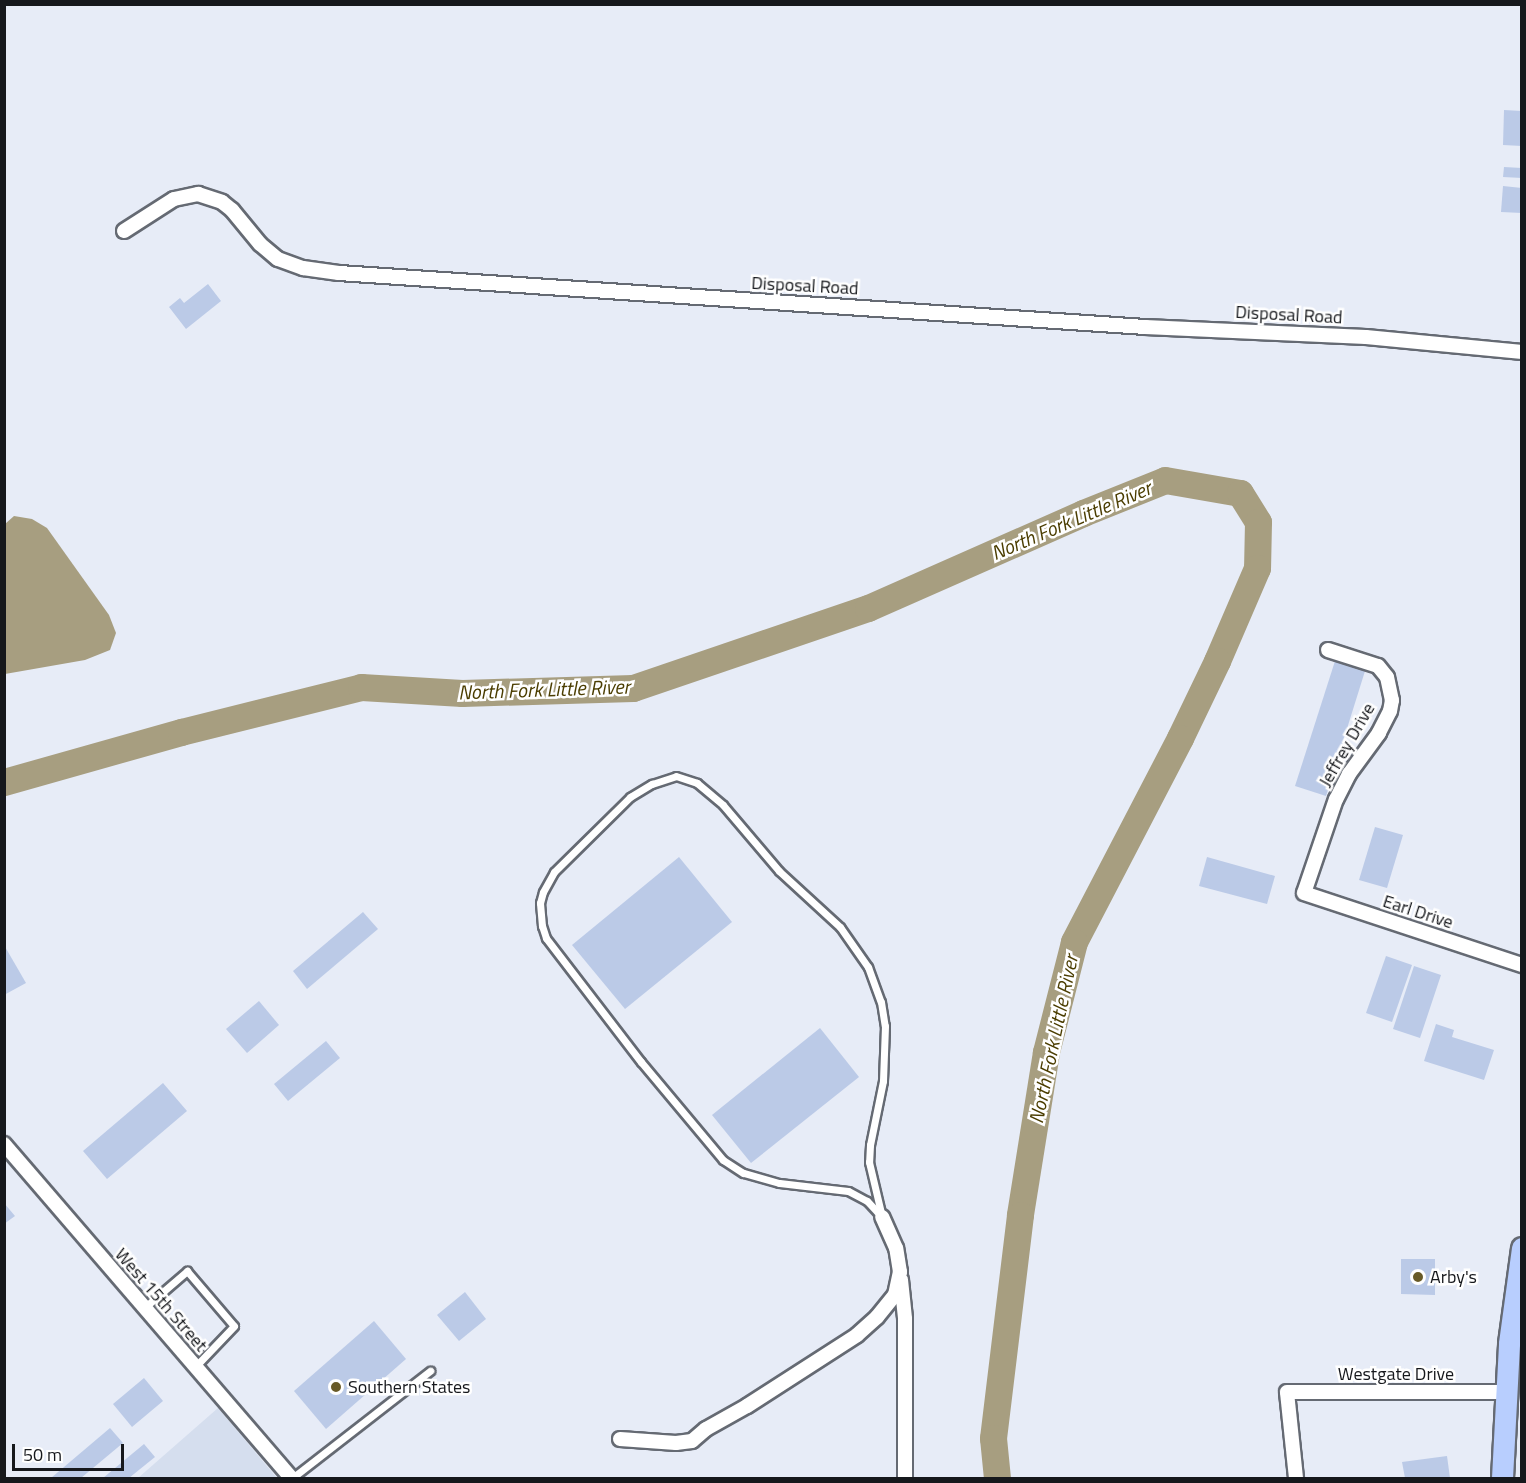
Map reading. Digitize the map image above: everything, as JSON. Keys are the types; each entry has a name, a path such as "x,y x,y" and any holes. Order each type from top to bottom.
{"main road":[{"path":"1502,1479 1505,1392 1521,1248"}],"street":[{"name":"Disposal Road","path":"124,231 174,199 198,194 222,202 232,210 260,244 278,259 303,268 339,273 1145,327 1366,337 1521,352"},
{"name":"Jeffrey Drive","path":"1304,893 1336,799 1349,774 1382,728 1392,700 1387,677 1378,666 1328,650"},
{"name":"Earl Drive","path":"1304,893 1521,964"},
{"name":"West 15th Street","path":"4,1144 291,1479"},
{"path":"882,1218 896,1248 905,1319 905,1479"},
{"path":"620,1439 676,1443 692,1441 706,1429 827,1356 857,1335 877,1317 895,1295 900,1272"},
{"name":"Westgate Drive","path":"1296,1479 1287,1392 1505,1392"}],"lane":[{"path":"676,776 687,778 706,790 779,871 840,927 868,967 881,1002 885,1026 883,1081 870,1145 869,1162 882,1218 867,1201 848,1191 779,1183 743,1173 723,1160 641,1062 546,938 542,926 540,903 548,882 569,856 630,797 652,784 676,776"},
{"path":"144,1308 187,1271 234,1326 195,1367"},
{"path":"291,1479 430,1371"}],"shaded area":[{"path":"14,516 32,519 47,528 109,615 116,633 110,650 85,660 5,674 5,524"},
{"path":"218,1408 277,1478 138,1478"}],"building":[{"path":"1504,110 1522,111 1522,146 1503,145"},
{"path":"1504,167 1522,168 1522,178 1503,177"},
{"path":"1503,186 1522,188 1522,213 1501,212"},
{"path":"208,284 221,301 186,329 169,307 180,298 184,303"},
{"path":"1335,661 1365,671 1326,796 1295,786"},
{"path":"1375,827 1403,835 1387,888 1359,880"},
{"path":"679,857 732,922 625,1009 572,945"},
{"path":"1207,857 1275,876 1267,904 1199,886"},
{"path":"363,912 378,929 307,989 293,971"},
{"path":"4,945 26,983 4,995"},
{"path":"1386,956 1412,965 1392,1022 1366,1013"},
{"path":"1414,966 1441,975 1420,1038 1393,1029"},
{"path":"259,1001 279,1025 247,1053 226,1029"},
{"path":"1436,1024 1454,1030 1452,1037 1494,1050 1484,1080 1424,1061"},
{"path":"820,1028 859,1077 751,1163 712,1115"},
{"path":"326,1041 340,1058 288,1101 274,1084"},
{"path":"163,1083 187,1111 107,1179 83,1151"},
{"path":"4,1203 15,1216 4,1224"},
{"name":"Arby's","path":"1401,1259 1435,1259 1435,1295 1401,1294"},
{"path":"465,1292 486,1319 459,1341 437,1315"},
{"path":"374,1321 406,1359 326,1429 294,1391"},
{"path":"144,1378 163,1401 132,1427 113,1404"},
{"path":"110,1428 123,1443 81,1478 51,1478"},
{"path":"144,1444 155,1457 129,1478 103,1478"},
{"path":"1447,1456 1450,1478 1405,1478 1402,1462"}],"waterway":[{"name":"North Fork Little River","path":"4,782 181,732 361,687 462,693 633,688 868,608 1083,513 1165,480 1240,493 1258,522 1257,568 1217,661 1180,738 1074,942 1046,1052 1020,1215 993,1438 997,1478"}],"place":[{"name":"Arby's","path":"1418,1277"},
{"name":"Southern States","path":"336,1387"}]}
